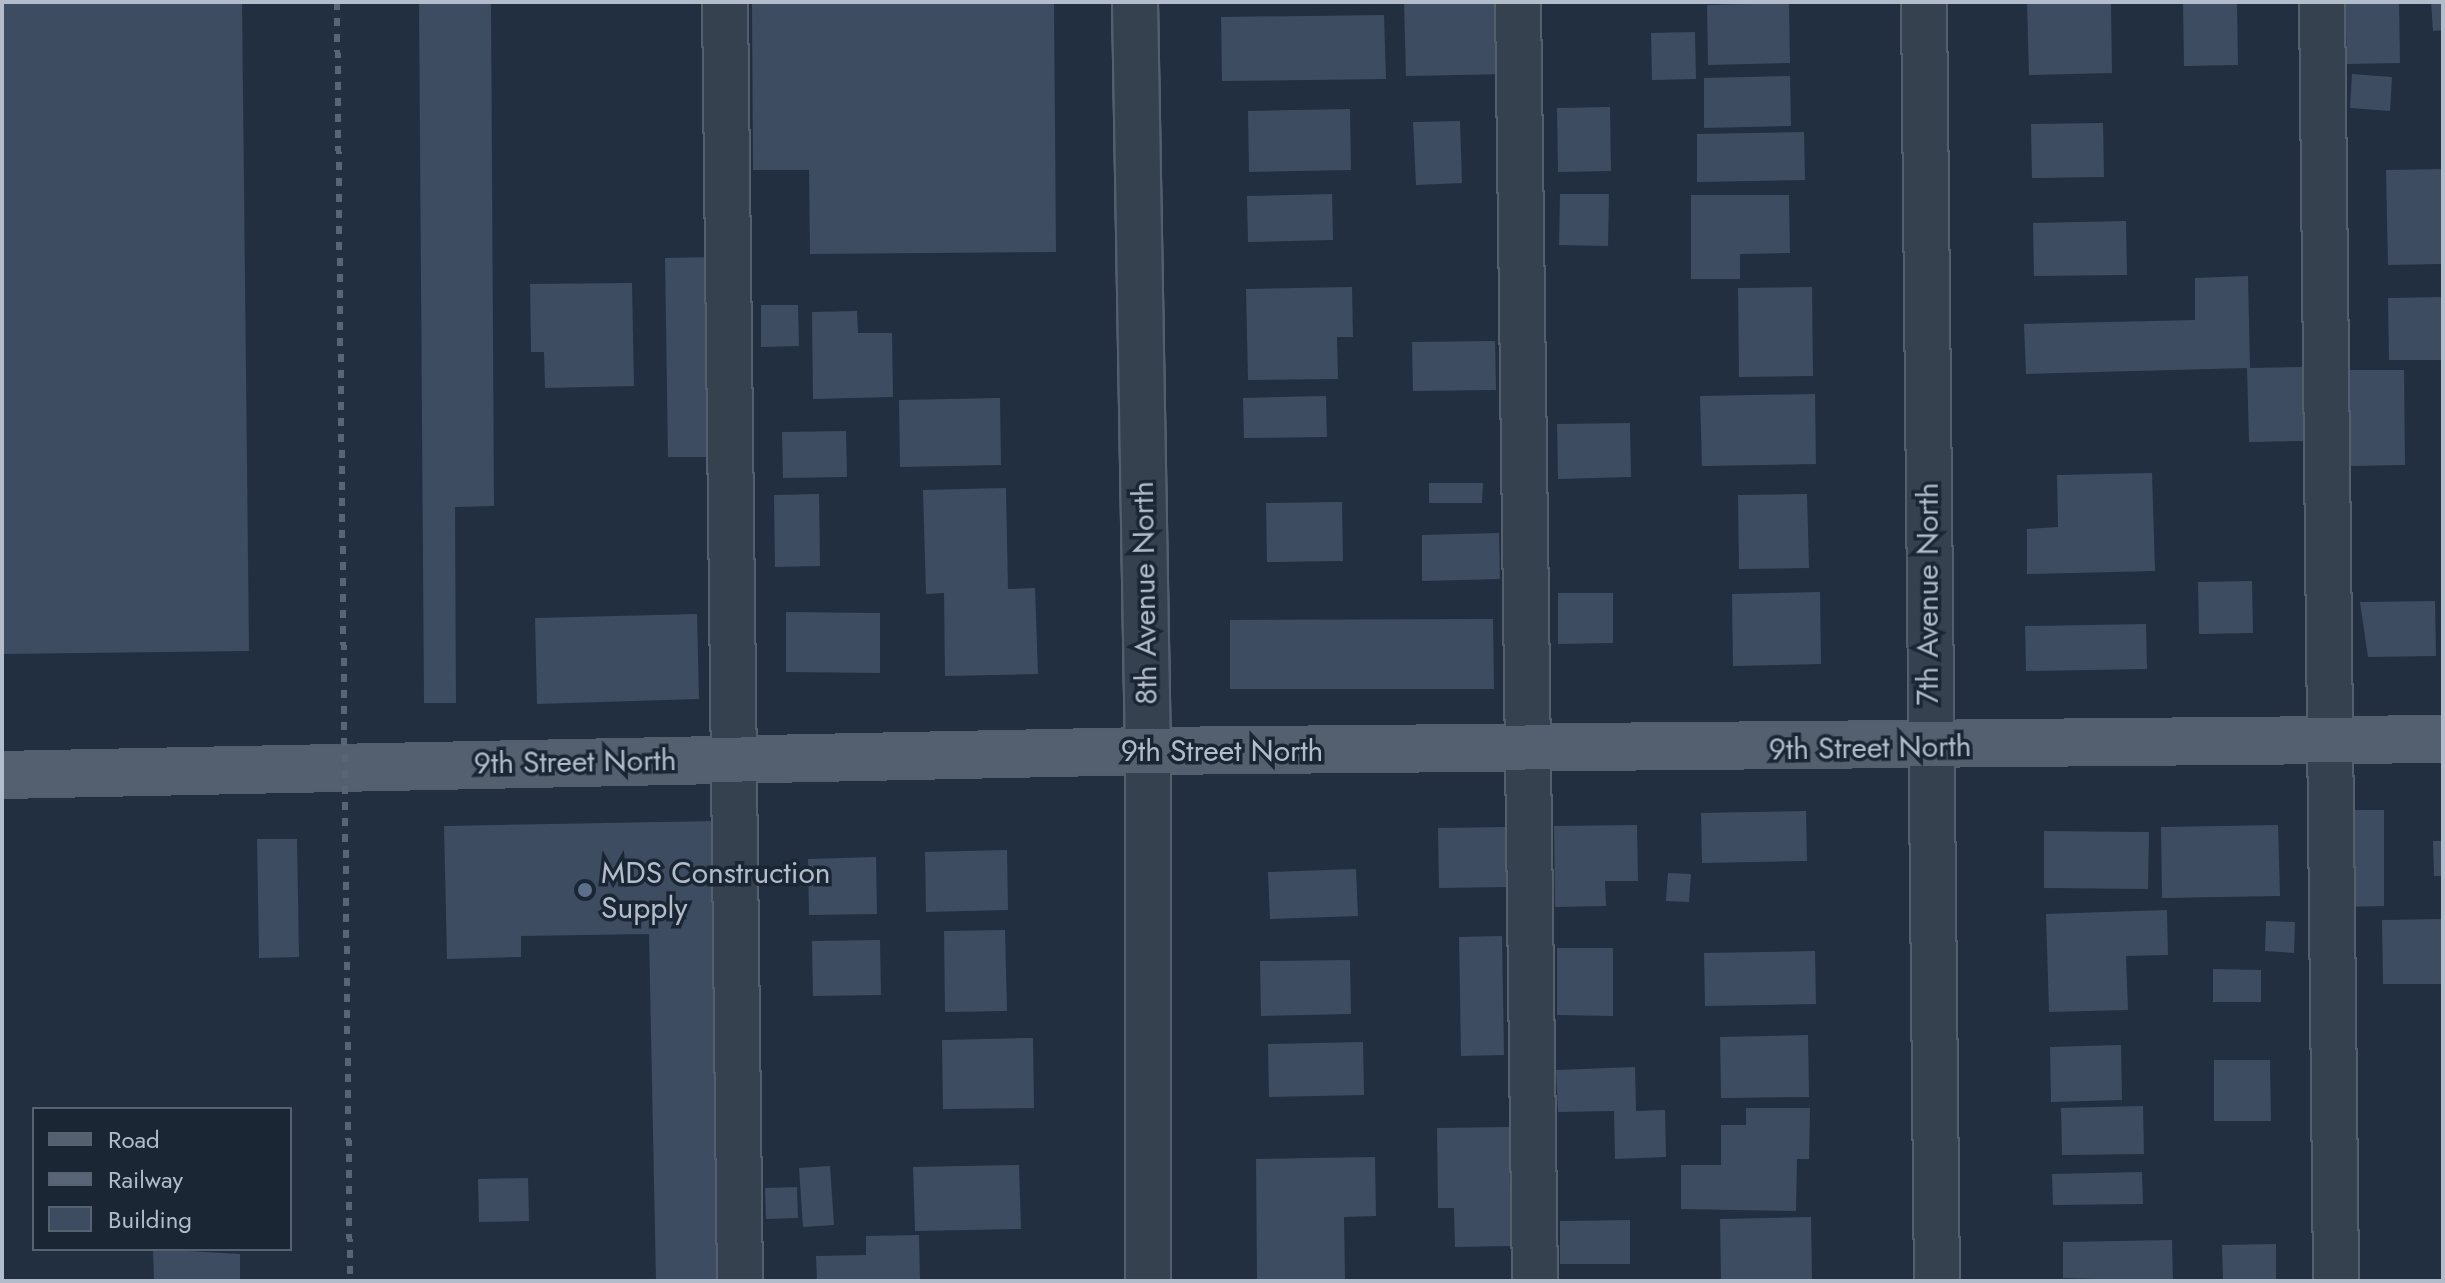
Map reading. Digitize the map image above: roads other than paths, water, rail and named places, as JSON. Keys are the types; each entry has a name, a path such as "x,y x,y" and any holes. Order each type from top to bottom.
{"main road":[{"name":"9th Street North","path":"2,775 1148,751 1929,749 2443,739"}],"street":[{"path":"725,2 740,1281"},
{"name":"8th Avenue North","path":"1135,2 1148,751 1148,1281"},
{"path":"1518,2 1524,750 1535,1281"},
{"name":"7th Avenue North","path":"1924,2 1929,749 1937,1281"},
{"path":"2322,2 2327,739 2336,1281"}],"railway":[{"path":"337,2 350,1281"}],"place":[{"name":"MDS Construction Supply","path":"585,890"}]}
